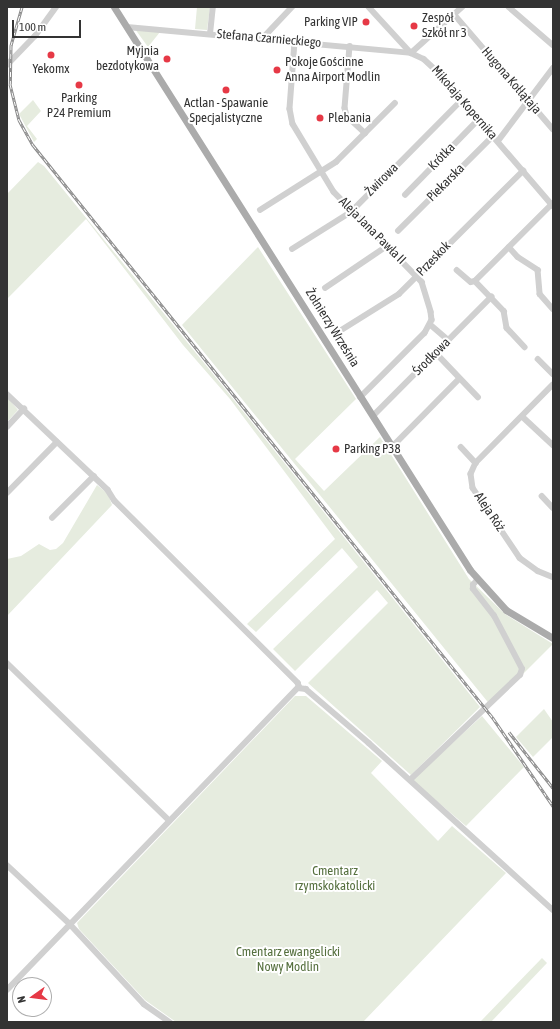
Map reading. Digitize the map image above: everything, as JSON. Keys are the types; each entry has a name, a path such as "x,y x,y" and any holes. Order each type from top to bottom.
{"main road":[{"name":"Żołnierzy Września","path":"114,7 477,580 506,610 553,638"}],"street":[{"path":"7,65 35,36 56,7"},
{"path":"210,34 213,7"},
{"path":"262,39 292,7"},
{"name":"Mikołaja Kopernika","path":"369,7 411,53 430,64 552,205"},
{"path":"411,53 462,7"},
{"path":"509,7 553,45"},
{"name":"Hugona Kołłątaja","path":"454,14 553,129"},
{"name":"Stefana Czarnieckiego","path":"127,27 350,46 411,53"},
{"name":"Aleja Jana Pawła II","path":"295,42 290,109 293,124 334,192 417,277 425,289 431,312 430,325"},
{"path":"350,46 345,108 348,116 365,133"},
{"path":"498,141 553,68"},
{"name":"Żwirowa","path":"292,249 352,211 462,100"},
{"path":"260,210 336,162 395,103"},
{"name":"Krótka","path":"405,195 479,119"},
{"name":"Piekarska","path":"398,231 493,136"},
{"name":"Przeskok","path":"335,334 399,294 523,171"},
{"path":"475,281 552,205"},
{"path":"325,288 387,246"},
{"path":"508,247 538,270 540,294 553,309"},
{"path":"457,270 471,282 475,281 504,311 507,328 525,347"},
{"name":"Środkowa","path":"373,416 491,297"},
{"path":"361,397 425,334 430,325 436,326 448,340"},
{"path":"436,353 459,379 478,397"},
{"path":"538,359 553,374"},
{"path":"392,447 459,379"},
{"path":"461,447 476,463 553,385"},
{"path":"7,394 94,476 111,494 115,501 298,683 300,688"},
{"path":"7,426 24,410"},
{"path":"523,417 553,445"},
{"path":"7,493 57,442"},
{"name":"Aleja Róż","path":"476,463 471,474 473,488 516,553 538,572 553,577"},
{"path":"52,518 94,476"},
{"path":"542,496 553,508"},
{"path":"410,780 520,675 522,669 494,616 473,589 472,585 477,580"},
{"path":"7,663 168,820"},
{"path":"7,990 168,820 295,690 300,688 306,689 410,780 553,910"},
{"path":"7,865 70,924 144,1004 170,1022"}],"green space":[{"path":"197,7 210,7 207,30 195,29"},
{"path":"135,29 160,32 148,47"},
{"path":"33,100 41,111 27,126 37,139 34,142 19,114"},
{"path":"38,162 44,166 222,385 480,707 411,775 308,683 388,603 377,590 295,671 273,649 358,567 342,548 256,632 247,624 335,539 230,399 183,345 86,219 7,299 7,194"},
{"path":"258,247 356,399 295,459 324,491 380,437 469,579 505,614 553,644 491,706 182,325"},
{"path":"7,397 18,410 7,422"},
{"path":"97,485 108,494 112,505 7,616 7,559 21,556 39,544 50,550 56,549 63,543"},
{"path":"295,696 306,696 382,761 371,773 438,841 452,826 506,873 363,1022 176,1022 145,1000 79,929 77,923"},
{"path":"544,709 553,722 553,737 533,757 516,737"},
{"path":"482,716 524,767 466,826 412,780"},
{"path":"542,958 547,963 491,1022 480,1022"}],"railway":[{"path":"22,7 11,45 10,84 19,120 33,145 493,718 553,806"},
{"path":"509,732 553,788"}],"place":[{"name":"Parking VIP","path":"366,22"},
{"name":"Zespół Szkół nr 3","path":"414,26"},
{"name":"Yekomx","path":"51,55"},
{"name":"Myjnia bezdotykowa","path":"167,59"},
{"name":"Pokoje Gościnne Anna Airport Modlin","path":"277,70"},
{"name":"Parking P24 Premium","path":"79,85"},
{"name":"Actlan - Spawanie Specjalistyczne","path":"226,90"},
{"name":"Plebania","path":"320,118"},
{"name":"Parking P38","path":"336,449"}],"park label":[{"name":"Cmentarz rzymskokatolicki","path":"335,880"},
{"name":"Cmentarz ewangelicki Nowy Modlin","path":"288,960"}]}
